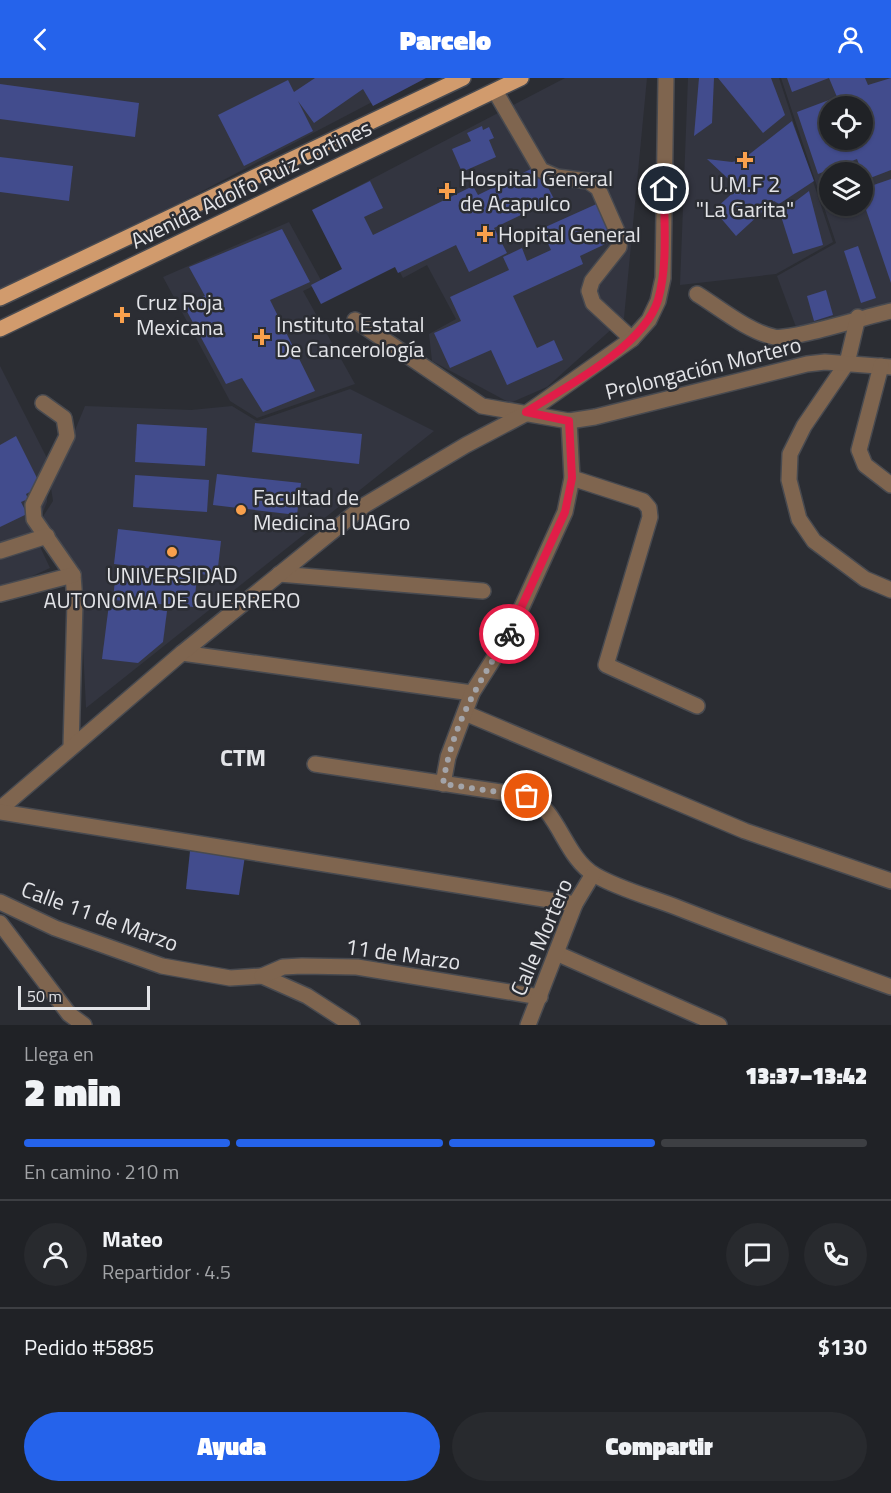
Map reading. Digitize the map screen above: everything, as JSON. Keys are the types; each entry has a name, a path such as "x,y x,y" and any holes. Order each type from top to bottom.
{"main road":[{"name":"Avenida Adolfo Ruiz Cortines","path":"0,298 463,78"},
{"name":"Avenida Adolfo Ruiz Cortines","path":"0,329 521,78"},
{"path":"67,268 81,290"}],"street":[{"path":"0,811 182,653 365,505 526,412 632,339 649,320 658,301 663,278 666,78"},
{"path":"495,91 541,170 556,177 588,181 598,188 620,238 619,247 592,281 589,291 593,303 632,339"},
{"path":"697,294 755,330 775,338 798,335 858,317 891,311"},
{"path":"858,317 847,363 804,426 790,454 789,480 799,519 814,541 865,579 891,590"},
{"name":"Prolongación Mortero","path":"355,320 482,405 569,421 595,417 807,364 847,363 886,367"},
{"path":"886,367 859,450 865,465 891,485"},
{"path":"43,403 64,418 68,436 33,505 34,519 73,575 75,602 71,747"},
{"path":"443,784 448,757 472,693 510,633 565,512 572,478 569,421"},
{"path":"572,478 643,501 649,508 650,517 606,665 697,706"},
{"path":"0,551 46,536"},
{"path":"279,574 483,591"},
{"path":"0,594 73,575"},
{"path":"182,653 472,693"},
{"path":"465,713 745,831 891,881"},
{"name":"Calle Mortero","path":"315,764 527,796 537,800 568,847 593,874 575,904 528,1025"},
{"path":"0,811 575,904"},
{"path":"593,874 751,937 891,987"},
{"name":"Calle 11 de Marzo","path":"0,902 55,927 162,966 230,978 262,976 307,996 352,1025"},
{"path":"0,923 69,1014 84,1025"},
{"path":"556,953 719,1025"},
{"name":"11 de Marzo","path":"262,976 283,968 302,966 357,968 540,997"}],"shaded area":[{"path":"0,78 418,78 0,297"},
{"name":"Hopital General","path":"565,78 647,78 624,318 547,387 510,403 432,361 429,334 456,319 427,265 403,278 395,263 322,205"},
{"name":"U.M.F 2 \"La Garita\"","path":"688,78 779,78 819,199 819,216 824,216 833,242 776,274 680,285"},
{"path":"781,78 891,78 891,309 796,327 777,276 836,243 827,216 873,216 873,162 819,162 819,192"},
{"name":"Instituto Estatal De Cancerología","path":"289,222 322,282 303,291 355,384 257,418 230,401 163,277"},
{"path":"0,366 49,462 47,502 34,534 50,568 0,591"},
{"name":"UNIVERSIDAD AUTONOMA DE GUERRERO","path":"350,389 434,431 86,708 80,585 42,518 53,501 51,488 85,406 191,410 232,406 257,421"}],"building":[{"path":"315,78 426,78 373,106 363,89 314,123 298,101 313,131 244,166 218,115 288,80 294,92"},
{"path":"699,78 714,78 712,123 694,136"},
{"path":"718,78 771,78 785,115 763,133"},
{"path":"787,78 829,78 792,92"},
{"path":"829,78 865,78 868,85 891,78 891,170 873,177 873,162 858,162 857,159 849,162 819,162 818,174 797,112 819,104 819,150 873,150 873,96 837,96"},
{"path":"0,84 139,103 135,137 0,119"},
{"path":"792,121 814,181 779,204 774,201 736,236 714,210 738,188 707,159 732,162 742,160"},
{"path":"482,126 483,130 489,127 494,138 489,140 496,157 462,172 452,149 471,141 467,133"},
{"path":"0,157 73,166 69,201 0,192"},
{"path":"537,166 554,199 494,228 507,253 469,272 456,245 398,273 395,267 321,304 311,285 342,269 312,210 370,181 383,208 364,217 373,235 473,186 478,195"},
{"path":"891,179 891,283 868,216 873,216 873,185"},
{"path":"809,191 823,245 793,254 780,213"},
{"path":"601,202 618,238 580,256 583,264 513,296 537,348 554,340 563,360 507,385 491,350 450,368 434,333 461,321 450,297 509,270 503,257 522,248 527,261 551,250 541,229"},
{"name":"Instituto Estatal De Cancerología","path":"282,229 310,282 270,300 315,391 263,412 242,378 226,384 183,304 205,296 189,267"},
{"path":"858,246 876,298 861,303 844,251"},
{"path":"826,290 833,315 814,321 807,296"},
{"path":"255,423 362,434 359,464 252,452"},
{"path":"137,424 207,428 205,466 135,462"},
{"path":"16,436 41,486 26,494 28,499 21,502 27,514 0,527 0,445"},
{"path":"217,474 301,483 297,515 213,505"},
{"path":"135,475 209,480 207,512 133,507"},
{"path":"118,529 221,541 217,576 114,564"},
{"path":"116,569 197,576 194,607 113,600"},
{"path":"109,604 167,611 163,642 138,663 102,659"},
{"path":"190,851 245,856 239,895 186,889"}],"way so far":[{"path":"509,634 472,693 448,757 443,784 527,796"}],"place":[{"name":"U.M.F 2 \"La Garita\"","path":"745,160"},
{"name":"Hospital General de Acapulco","path":"447,191"},
{"name":"Hopital General","path":"485,234"},
{"name":"Cruz Roja Mexicana","path":"122,315"},
{"name":"Instituto Estatal De Cancerología","path":"262,337"},
{"name":"Facultad de Medicina | UAGro","path":"241,510"},
{"name":"UNIVERSIDAD AUTONOMA DE GUERRERO","path":"172,552"}],"district":[{"name":"CTM","path":"243,757"}],"route":[{"path":"509,634 565,512 572,478 569,421 526,412 586,374 632,339 649,320 658,301 663,278 664,189"}]}
